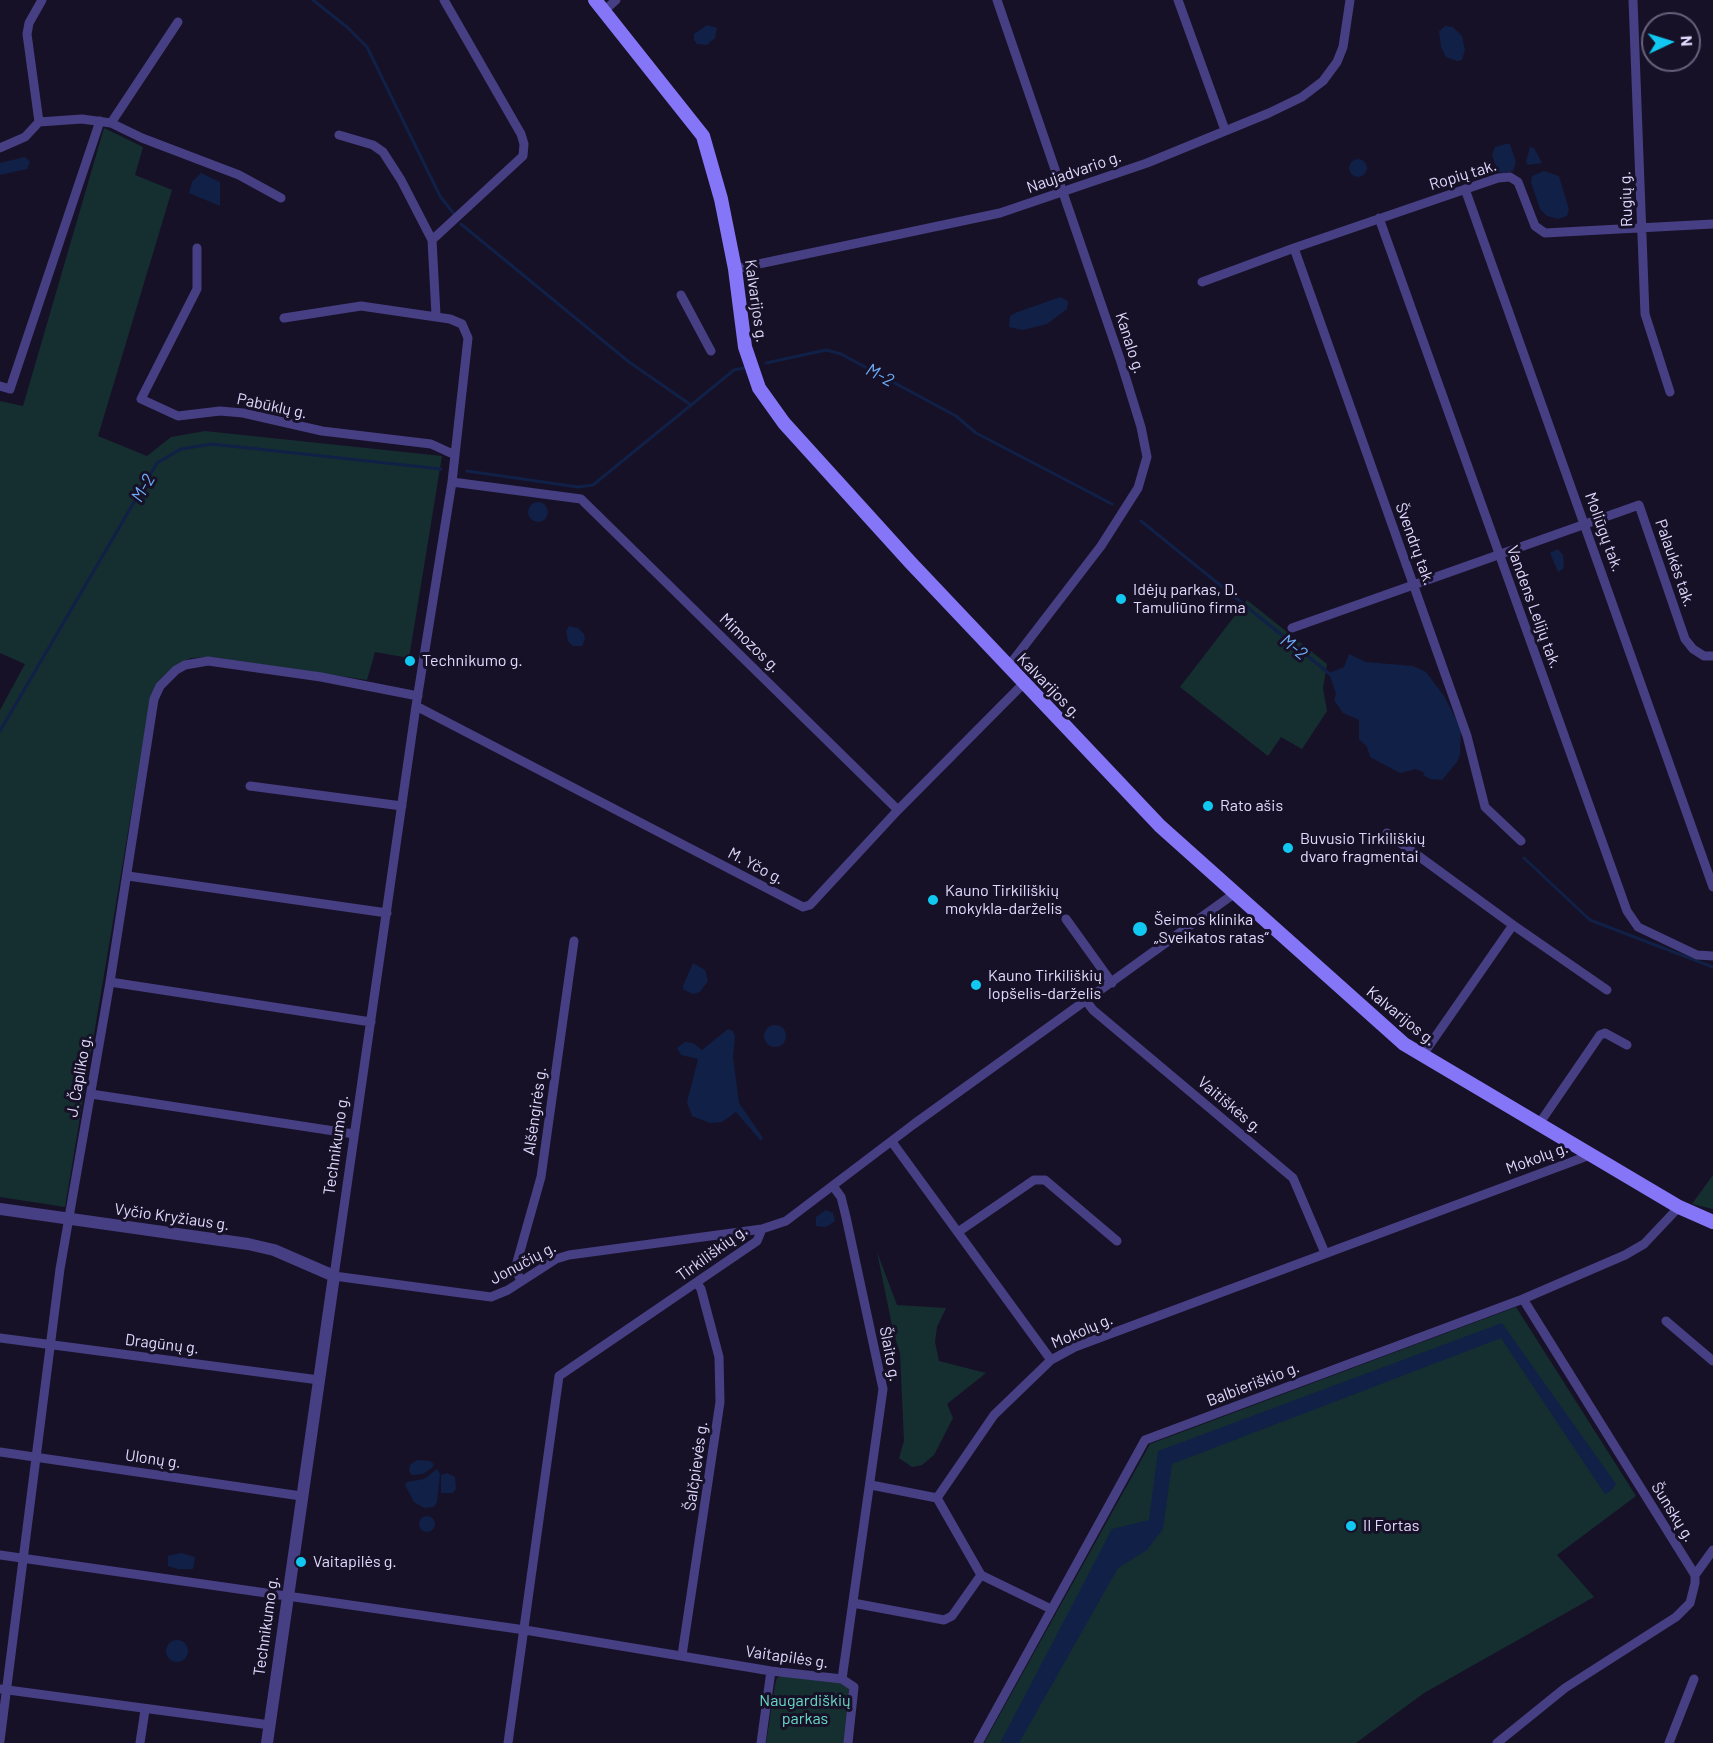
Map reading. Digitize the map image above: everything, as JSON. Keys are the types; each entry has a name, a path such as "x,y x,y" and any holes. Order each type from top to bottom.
{"main road":[{"name":"Kalvarijos g.","path":"600,6 703,136 721,199 735,269 750,369 770,407 1023,684 1160,826 1404,1044 1679,1207 1709,1219"}],"street":[{"path":"39,122 27,34 29,22 42,0"},
{"path":"432,240 523,156 524,144 521,134 444,0"},
{"path":"600,6 616,0"},
{"name":"Kanalo g.","path":"997,0 1064,191 1141,427 1147,457 1138,488 1101,546 1008,667"},
{"path":"1178,0 1225,130"},
{"name":"Naujadvario g.","path":"735,269 1000,213 1147,164 1302,97 1323,81 1337,62 1343,47 1350,0"},
{"name":"Rugių g.","path":"1633,0 1645,314 1670,392"},
{"path":"111,123 178,22"},
{"path":"0,386 10,389 100,121"},
{"path":"0,148 25,137 39,122 100,121 111,123 142,138 239,175 281,198"},
{"path":"284,318 361,306 435,315 432,240 401,180 383,152 373,145 339,135"},
{"name":"Ropių tak.","path":"1202,282 1379,218 1465,189 1510,177 1518,182 1535,226 1545,233 1713,224"},
{"name":"Moliūgų tak.","path":"1465,189 1713,887"},
{"name":"Vandens Lelijų tak.","path":"1379,218 1627,911 1638,927 1697,955 1713,956"},
{"name":"Pabūklų g.","path":"197,248 197,289 141,399 178,416 220,411 243,413 322,431 431,444 455,455"},
{"name":"Švendrų tak.","path":"1294,248 1467,736 1485,807 1521,841"},
{"path":"681,294 711,351"},
{"name":"Technikumo g.","path":"267,1743 417,701 452,482 468,338 462,324 435,315"},
{"name":"Mimozos g.","path":"452,482 581,498 898,810"},
{"name":"Palaukės tak.","path":"1292,628 1639,505 1685,639 1704,657 1713,656"},
{"name":"J. Čapliko g.","path":"0,1741 4,1689 24,1558 50,1345 69,1218 128,876 154,699 160,686 176,670 185,665 208,661 321,677 417,701"},
{"name":"M. Yčo g.","path":"417,701 798,906 810,905 898,810 1023,684"},
{"path":"250,786 402,806"},
{"path":"1387,833 1607,990"},
{"path":"128,876 387,913"},
{"name":"Tirkiliškių g.","path":"508,1743 559,1376 757,1240 762,1229 786,1221 1235,893"},
{"path":"1066,919 1112,983"},
{"path":"1422,1056 1513,925"},
{"name":"Alšėngirės g.","path":"521,1281 516,1270 517,1262 541,1177 574,941"},
{"path":"110,982 371,1022"},
{"name":"Vaitiškės g.","path":"1087,1002 1093,1010 1293,1178 1325,1253"},
{"path":"1539,1124 1600,1035 1605,1033 1627,1045"},
{"path":"91,1094 354,1134"},
{"path":"892,1142 1051,1360"},
{"name":"Mokolų g.","path":"938,1498 994,1414 1051,1360 1075,1347 1590,1155"},
{"path":"958,1232 1034,1180 1045,1180 1117,1241"},
{"name":"Šlaito g.","path":"833,1186 841,1197 846,1217 883,1389 854,1603"},
{"name":"Balbieriškio g.","path":"978,1743 1146,1440 1523,1299 1625,1255 1644,1244 1679,1207"},
{"name":"Vyčio Kryžiaus g.","path":"0,1209 248,1244 274,1250 334,1276"},
{"name":"Jonučių g.","path":"334,1276 481,1298 499,1295 556,1259 569,1255 762,1229"},
{"name":"Šalčpievės g.","path":"682,1655 720,1402 719,1357 701,1289 697,1283"},
{"name":"Šunskų g.","path":"1523,1299 1695,1575"},
{"path":"1666,1321 1713,1361"},
{"name":"Dragūnų g.","path":"0,1338 319,1380"},
{"name":"Ulonų g.","path":"0,1452 302,1496"},
{"path":"871,1485 938,1498 981,1575 1052,1608"},
{"path":"1497,1743 1565,1688 1676,1617 1689,1603 1695,1575 1713,1550"},
{"name":"Vaitapilės g.","path":"0,1555 525,1630 771,1671 842,1679 854,1687 848,1743"},
{"path":"842,1679 854,1603 944,1620 952,1616 981,1575"},
{"path":"761,1743 771,1671"},
{"path":"1669,1743 1694,1679"},
{"path":"4,1689 145,1710 270,1725"},
{"path":"140,1743 145,1710"}],"green space":[{"path":"104,128 143,147 135,175 172,190 98,436 147,456 171,437 205,431 442,456 409,658 375,652 367,680 211,657 191,658 176,665 159,680 151,695 65,1207 0,1197 0,710 25,664 0,653 0,401 23,406"},
{"path":"1247,600 1327,664 1323,688 1327,711 1302,749 1281,737 1268,756 1180,687"},
{"path":"1713,1175 1713,1209 1692,1204"},
{"path":"877,1252 897,1305 946,1308 937,1327 935,1342 939,1361 986,1373 947,1404 953,1418 934,1455 922,1465 912,1467 899,1458 904,1441 900,1353 894,1335"},
{"name":"II Fortas","path":"1516,1307 1636,1496 1557,1555 1594,1597 1424,1693 1356,1743 984,1743 1150,1444"},
{"name":"Naugardiškių parkas","path":"783,1675 843,1683 849,1688 851,1700 845,1743 766,1743 775,1685 777,1678"}],"water":[{"path":"707,25 717,28 715,38 707,45 697,44 694,34"},
{"path":"1445,26 1453,27 1462,36 1465,50 1462,60 1457,61 1446,57 1441,47 1439,31"},
{"path":"1510,144 1516,162 1513,171 1498,172 1492,155 1495,147"},
{"path":"1530,147 1534,148 1542,163 1528,165 1526,162"},
{"path":"25,157 30,162 27,169 0,175 0,163"},
{"path":"1358,159 1364,162 1367,168 1364,174 1358,177 1352,174 1349,168 1352,162"},
{"path":"1544,171 1559,176 1569,209 1567,216 1558,219 1547,216 1540,209 1531,182 1532,176"},
{"path":"201,173 220,182 220,206 189,193 192,182"},
{"path":"1060,297 1068,301 1067,309 1047,324 1023,330 1009,327 1010,316 1015,313"},
{"path":"538,502 545,505 548,512 545,519 538,522 531,519 528,512 531,505"},
{"path":"1558,549 1563,555 1564,565 1563,569 1558,572 1550,553"},
{"path":"569,626 578,628 584,634 585,639 582,646 573,646 568,641 566,631"},
{"path":"1349,654 1366,662 1413,666 1426,672 1444,696 1461,729 1460,754 1457,762 1442,780 1430,779 1423,775 1425,773 1416,769 1400,773 1370,757 1367,747 1359,739 1359,720 1343,713 1334,700 1336,694 1329,673 1344,667"},
{"path":"693,963 705,970 708,981 700,992 693,994 684,990 683,986"},
{"path":"775,1025 783,1028 786,1036 783,1044 775,1047 767,1044 764,1036 767,1028"},
{"path":"728,1029 733,1031 735,1037 733,1057 739,1103 763,1138 761,1141 736,1112 722,1122 710,1123 692,1116 687,1102 698,1059 681,1055 677,1048 685,1042 693,1043 702,1050"},
{"path":"826,1210 833,1213 835,1221 826,1227 816,1226 816,1217"},
{"path":"1502,1323 1616,1484 1612,1490 1605,1494 1501,1338 1172,1464 1163,1529 1147,1550 1118,1568 1019,1743 1000,1743 1112,1529 1149,1520 1158,1451"},
{"path":"417,1460 430,1461 434,1464 423,1474 412,1475 409,1471 410,1465"},
{"path":"437,1469 440,1474 437,1502 434,1507 424,1508 414,1502 405,1485 407,1482 424,1479"},
{"path":"447,1473 455,1477 456,1489 453,1493 441,1493 441,1475"},
{"path":"427,1516 433,1518 435,1524 433,1530 427,1532 421,1530 419,1524 421,1518"},
{"path":"181,1553 195,1557 193,1569 168,1566 168,1556"},
{"path":"177,1640 185,1643 188,1651 185,1659 177,1662 169,1659 166,1651 169,1643"}],"waterway":[{"path":"313,0 347,27 367,47 440,196 454,214"},
{"path":"461,224 629,362 691,405"},
{"name":"M-2","path":"766,363 826,350 841,354 956,416 976,433 1112,504"},
{"name":"M-2","path":"467,471 578,487 593,485 734,370 744,368"},
{"name":"M-2","path":"0,731 157,463 181,449 212,444 441,469"},
{"name":"M-2","path":"1141,521 1331,675"},
{"path":"1524,858 1590,920 1713,967"}],"place":[{"name":"Idėjų parkas, D. Tamuliūno firma","path":"1121,599"},
{"name":"Technikumo g.","path":"410,661"},
{"name":"Rato ašis","path":"1208,806"},
{"name":"Buvusio Tirkiliškių dvaro fragmentai","path":"1288,848"},
{"name":"Kauno Tirkiliškių mokykla-darželis","path":"933,900"},
{"name":"Šeimos klinika „Sveikatos ratas“","path":"1140,929"},
{"name":"Kauno Tirkiliškių lopšelis-darželis","path":"976,985"},
{"name":"II Fortas","path":"1351,1526"},
{"name":"Vaitapilės g.","path":"301,1562"}]}
